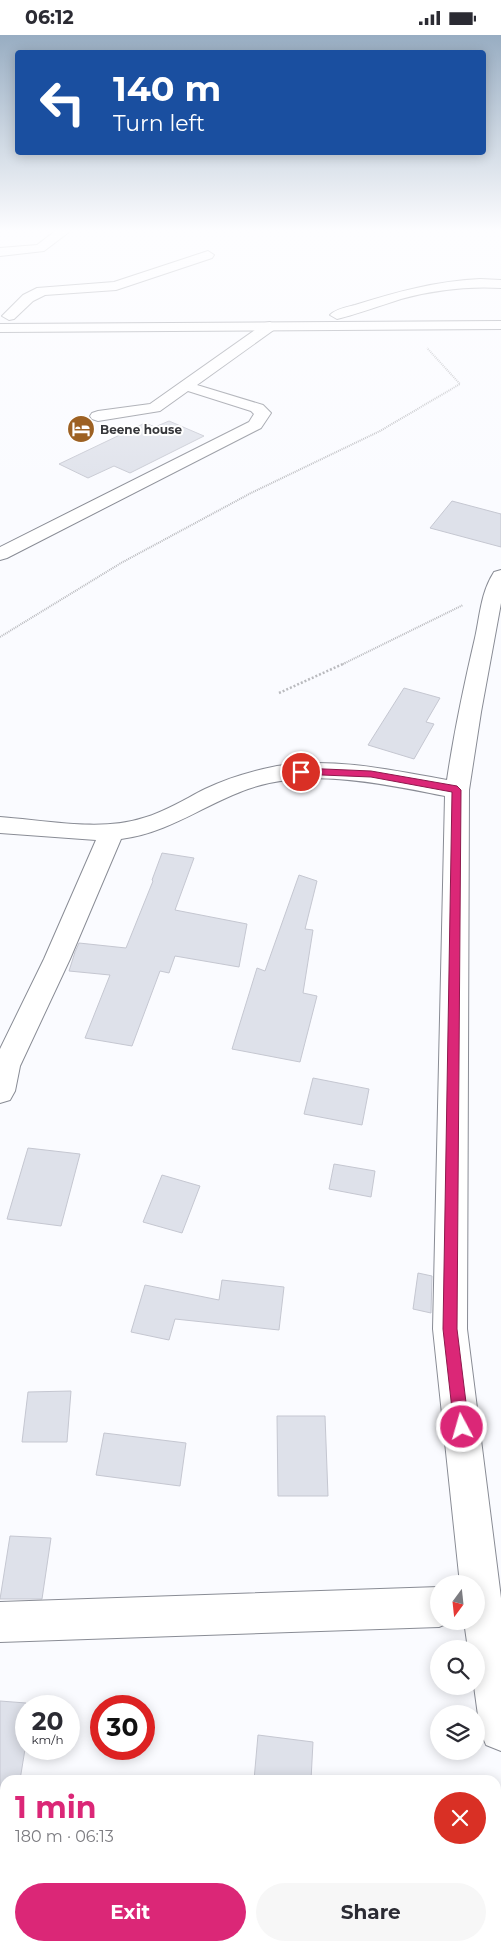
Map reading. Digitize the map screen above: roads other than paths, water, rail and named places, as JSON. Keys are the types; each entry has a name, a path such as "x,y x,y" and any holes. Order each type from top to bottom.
{"street":[{"path":"66,321 270,326 501,325"},
{"path":"98,416 154,408 270,326"},
{"path":"0,554 255,425 263,413 257,408 186,386"},
{"path":"476,1575 450,1329 457,790 467,717 497,583"},
{"path":"0,825 112,832 150,825 254,779 301,772 371,774 457,790"},
{"path":"0,1091 6,1066 57,959 112,832"},
{"path":"0,1623 430,1607"},
{"path":"483,1630 501,1730"}],"place":[{"name":"Beene house","path":"81,429"}]}
